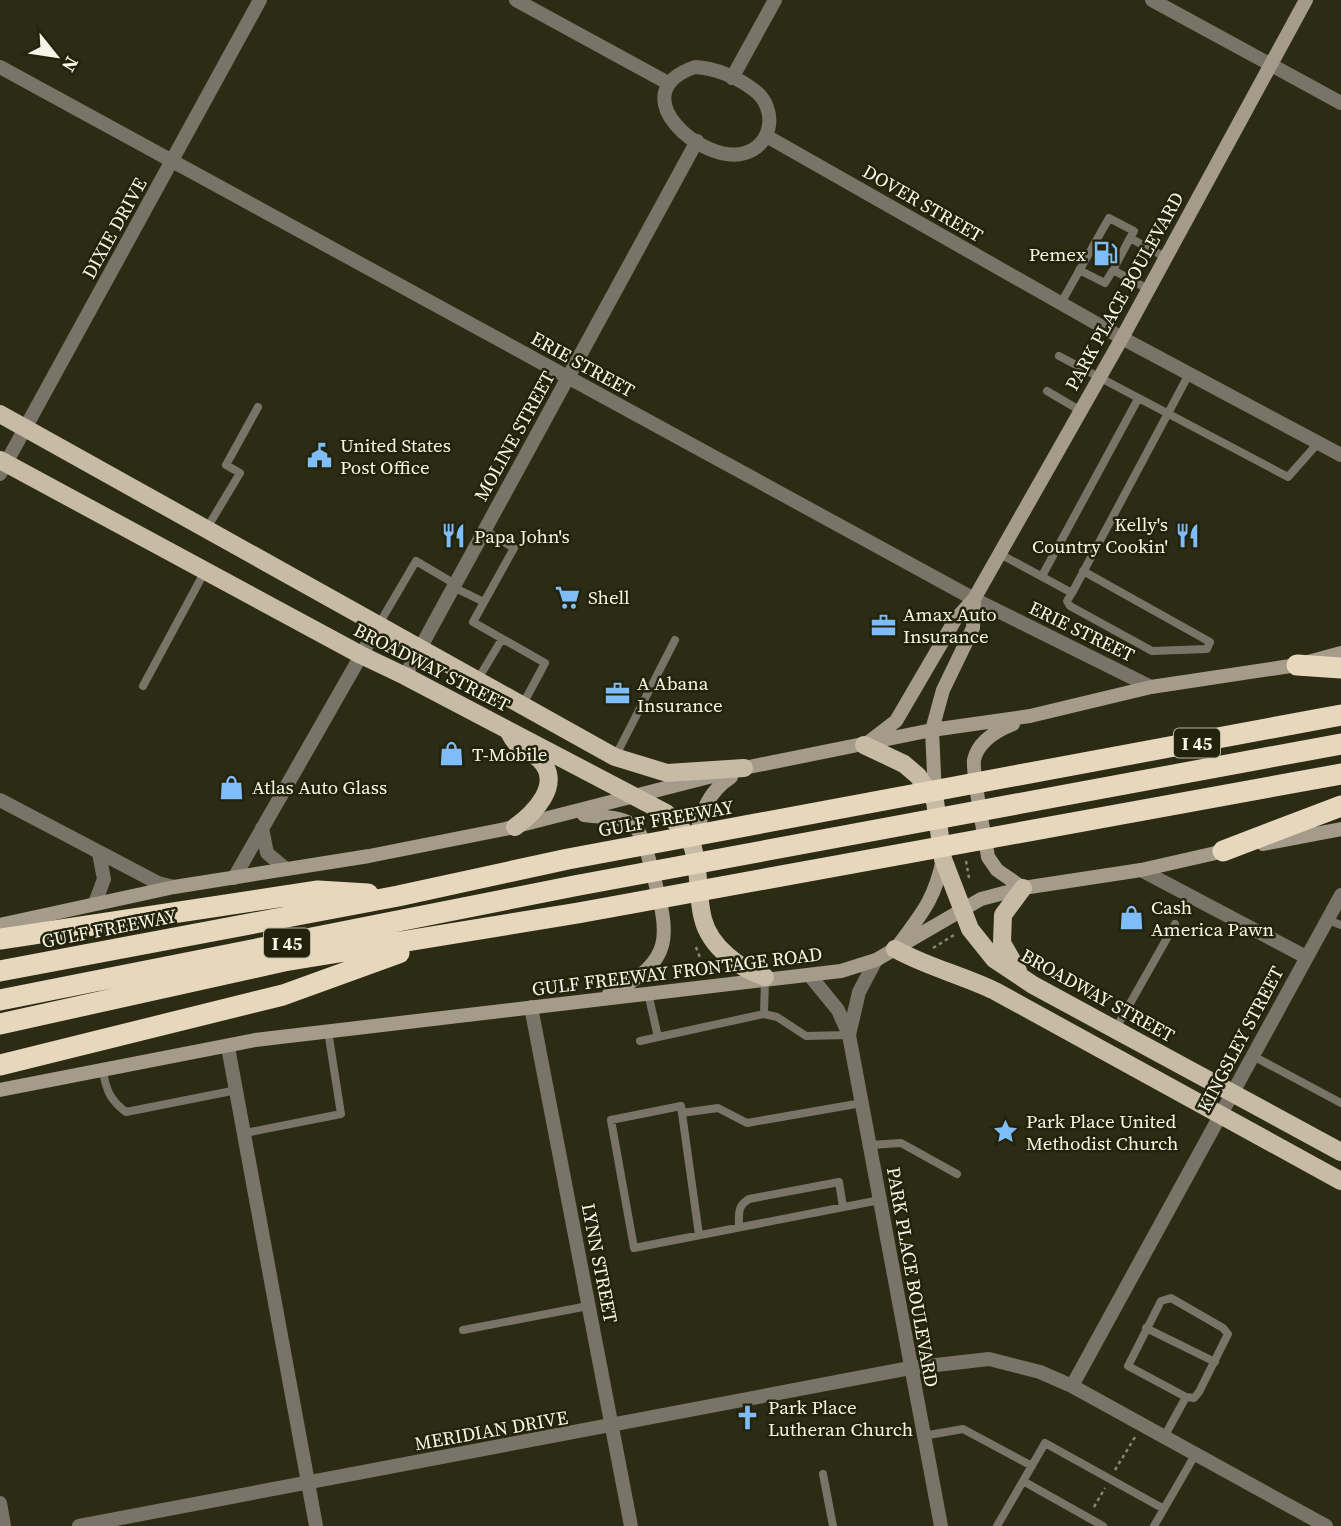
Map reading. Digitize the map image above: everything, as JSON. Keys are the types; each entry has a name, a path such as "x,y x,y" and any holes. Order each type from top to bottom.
{"highway":[{"path":"1297,665 1341,667"},
{"name":"GULF FREEWAY","path":"0,971 398,896 568,859 1341,715"},
{"name":"I 45","path":"0,1000 574,886 1341,744"},
{"name":"I 45","path":"0,1024 284,961 578,913 1341,774"},
{"path":"1223,851 1341,806"},
{"path":"0,939 318,891 398,896"},
{"path":"0,1065 283,995 444,936"}],"main road":[{"name":"PARK PLACE BOULEVARD","path":"864,745 896,721 955,620 974,599 1122,338 1306,0"},
{"name":"BROADWAY STREET","path":"0,414 421,646 615,757 667,773 744,768"},
{"name":"BROADWAY STREET","path":"2,466 205,571 360,656 405,676 667,813 681,827 693,848 703,922 717,944 732,959 748,972 765,978"},
{"name":"PARK PLACE BOULEVARD","path":"935,801 932,730 943,690 973,628 974,599"},
{"path":"0,925 95,902 515,827 574,814 744,768 932,730 1030,716 1151,687 1297,665 1341,653"},
{"path":"1030,716 997,731 982,744 974,760 988,857 997,870 1023,888 1003,915 1002,943 1014,968 1033,985"},
{"path":"508,729 517,748 540,760 547,773 548,787 536,812 515,827"},
{"name":"BROADWAY STREET","path":"864,745 904,764 918,776 935,801 943,859 970,929 994,959 1033,985 1341,1152"},
{"path":"693,848 703,808 715,787 744,768"},
{"path":"574,814 614,819 634,826 644,842 665,918 665,934 659,954 649,970 598,999"},
{"name":"GULF FREEWAY FRONTAGE ROAD","path":"0,1090 255,1040 765,978 811,976 876,960 981,899 1023,888 1141,870 1223,851 1341,829"},
{"path":"943,859 937,889 926,911 895,949 920,964 967,977 995,991 1341,1181"}],"street":[{"name":"DIXIE DRIVE","path":"2,466 260,0"},
{"path":"516,0 668,83"},
{"path":"732,78 775,0"},
{"path":"1152,0 1341,103"},
{"name":"ERIE STREET","path":"0,67 974,599 1151,687"},
{"path":"695,67 713,68 732,78 755,91 765,104 770,121 768,136 757,149 741,155 724,155 697,141 671,122 665,111 663,97 668,83 679,72 695,67"},
{"name":"DOVER STREET","path":"768,136 1122,338 1341,455"},
{"name":"MOLINE STREET","path":"405,676 697,141"},
{"path":"234,878 379,624"},
{"path":"0,800 99,853 159,883 174,887"},
{"path":"262,828 267,853 286,869"},
{"path":"95,902 104,879 99,853"},
{"path":"1141,870 1306,957"},
{"name":"KINGSLEY STREET","path":"1072,1386 1306,957 1335,922 1341,895"},
{"name":"PARK PLACE BOULEVARD","path":"849,1035 859,992 876,960"},
{"name":"PARK PLACE BOULEVARD","path":"811,976 838,1010 849,1035 941,1526"},
{"name":"LYNN STREET","path":"531,1007 631,1526"},
{"path":"228,1047 316,1526"},
{"name":"MERIDIAN DRIVE","path":"79,1526 611,1427 910,1368 989,1359 1017,1364 1072,1386 1326,1526"},
{"path":"0,1503 4,1526"}],"lane":[{"path":"1061,303 1079,270 1109,218 1134,231 1105,283 1079,270"},
{"path":"1130,238 1166,257"},
{"path":"1112,270 1148,289"},
{"path":"1059,356 1288,477 1318,443"},
{"path":"1083,572 1210,642 1207,649 1152,651 1070,606 1067,601 1189,374"},
{"path":"1047,391 1081,411"},
{"path":"1042,576 1138,399"},
{"path":"207,528 240,473 226,465 258,407"},
{"path":"484,530 514,548 473,622 544,663 523,704"},
{"path":"1000,554 1072,593"},
{"path":"379,624 416,561 484,602"},
{"path":"144,686 205,571"},
{"path":"478,679 502,639"},
{"path":"615,757 675,640"},
{"path":"1115,1030 1175,924"},
{"path":"764,1014 765,978"},
{"path":"648,993 658,1038"},
{"path":"640,1041 764,1014 777,1017 806,1035 849,1035"},
{"path":"244,1133 341,1114 328,1031"},
{"path":"1253,1056 1341,1103"},
{"path":"103,1071 107,1090 114,1103 126,1112 237,1090"},
{"path":"682,1113 718,1108 747,1123 862,1103"},
{"path":"699,1235 681,1106 611,1120 634,1248 880,1200"},
{"path":"870,1145 901,1143 957,1174"},
{"path":"739,1227 738,1211 741,1203 749,1199 839,1182 843,1207"},
{"path":"1171,1298 1228,1334 1215,1362 1194,1398 1186,1397 1128,1366 1161,1301 1171,1298"},
{"path":"463,1330 588,1306"},
{"path":"1146,1328 1215,1362"},
{"path":"1164,1437 1186,1397"},
{"path":"923,1436 964,1429 1031,1466"},
{"path":"997,1526 1045,1443 1164,1509"},
{"path":"1154,1526 1195,1455"},
{"path":"822,1474 833,1526"},
{"path":"1023,1481 1103,1526"}],"path":[{"path":"928,951 960,931"}],"place":[{"name":"Pemex","path":"1106,254"},
{"name":"United States Post Office","path":"320,456"},
{"name":"Kelly's Country Cookin'","path":"1188,535"},
{"name":"Papa John's","path":"454,536"},
{"name":"Shell","path":"568,597"},
{"name":"Amax Auto Insurance","path":"883,625"},
{"name":"A Abana Insurance","path":"617,694"},
{"name":"T-Mobile","path":"452,754"},
{"name":"Atlas Auto Glass","path":"232,787"},
{"name":"Cash America Pawn","path":"1131,918"},
{"name":"Park Place United Methodist Church","path":"1006,1132"},
{"name":"Park Place Lutheran Church","path":"748,1418"}]}
